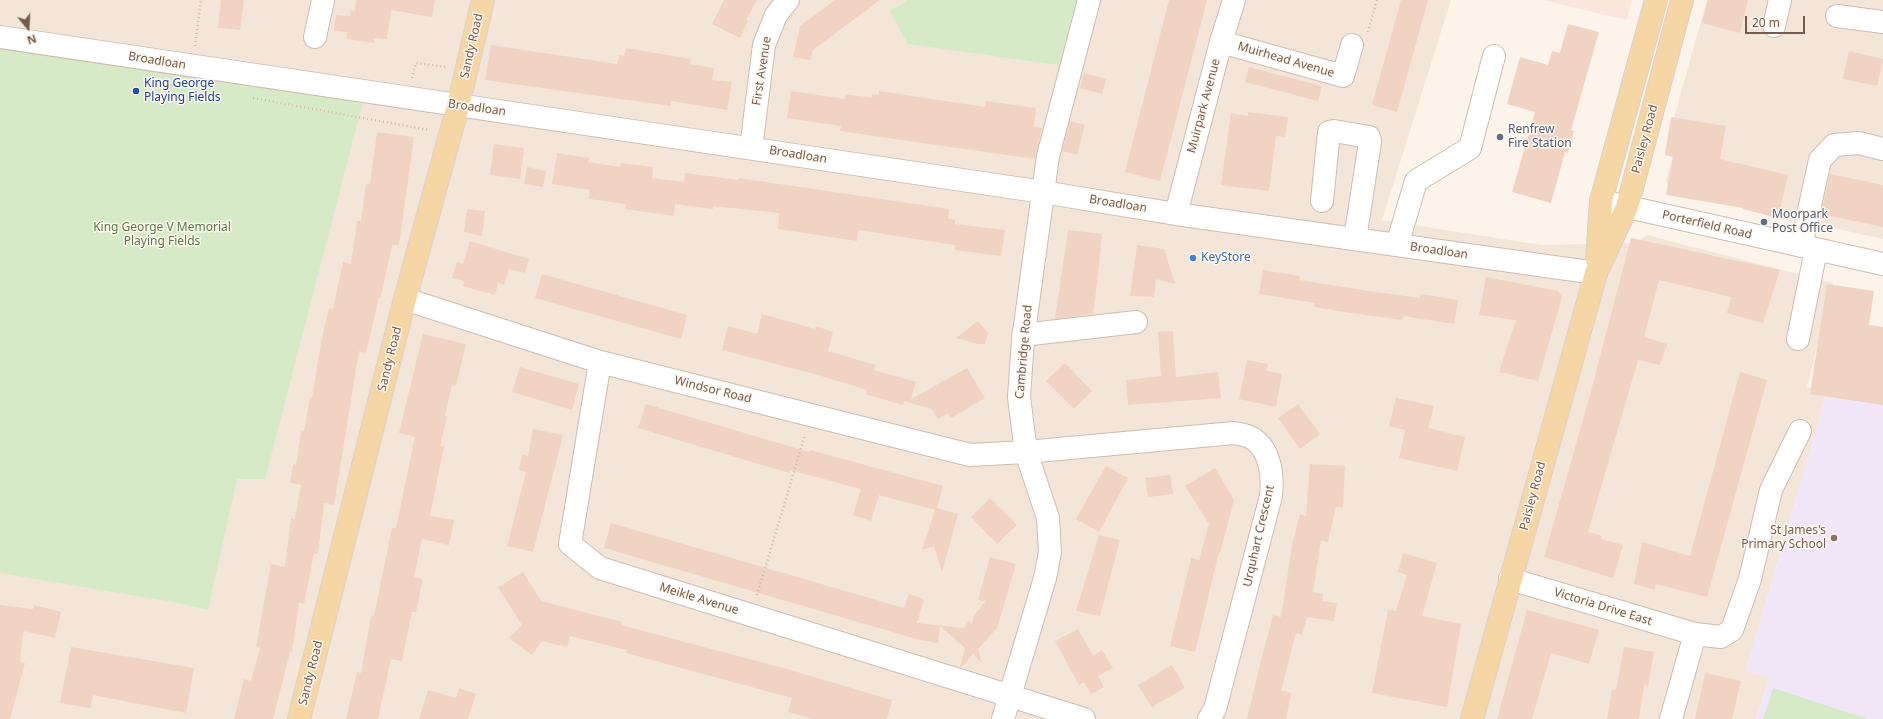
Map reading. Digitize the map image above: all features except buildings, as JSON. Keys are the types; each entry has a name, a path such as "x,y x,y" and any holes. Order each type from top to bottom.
{"main road":[{"name":"Sandy Road","path":"300,719 405,299 458,106 483,0"},
{"name":"Paisley Road","path":"1596,273 1601,201 1656,0"},
{"name":"Paisley Road","path":"1472,719 1596,273 1626,207 1682,0"}],"street":[{"path":"315,37 323,0"},
{"name":"First Avenue","path":"751,148 764,45 776,15 788,0"},
{"name":"Cambridge Road","path":"1003,719 1045,578 1050,552 1048,518 1026,452 1019,397 1023,335 1048,156 1089,0"},
{"name":"Muirpark Avenue","path":"1176,214 1221,42 1234,0"},
{"path":"1774,26 1780,0"},
{"path":"1837,16 1883,22"},
{"name":"Broadloan","path":"0,37 458,106 751,148 1043,192 1176,214 1596,273"},
{"name":"Muirhead Avenue","path":"1221,42 1343,76 1352,45"},
{"path":"1397,245 1416,181 1470,148 1494,56"},
{"path":"1624,117 1650,122"},
{"path":"1322,201 1329,132 1334,131 1369,137 1370,142 1355,239"},
{"path":"1798,339 1820,160 1834,145 1859,143 1883,148"},
{"name":"Porterfield Road","path":"1601,201 1883,264"},
{"name":"Windsor Road","path":"405,299 600,362 970,455 1026,452"},
{"path":"1023,335 1136,322"},
{"name":"Meikle Avenue","path":"600,362 570,544 600,568 1010,696"},
{"name":"Victoria Drive East","path":"1510,579 1696,634 1721,637 1732,630 1750,579 1772,490 1800,431"},
{"name":"Urquhart Crescent","path":"1026,452 1234,433 1250,437 1262,448 1270,465 1272,481 1271,496 1215,709 1209,719"},
{"path":"1671,719 1696,634"},
{"path":"1010,696 1084,719"}],"path":[{"path":"192,66 201,0"},
{"path":"1352,45 1366,40 1377,0"},
{"path":"751,615 810,415"}],"shaded area":[{"path":"0,0 1451,0 1382,220 1541,245 1635,243 1647,235 1833,283 1807,387 1827,392 1746,671 1769,678 1756,719 0,719"},
{"path":"1542,0 1632,0 1627,20"},
{"path":"1707,0 1883,0 1883,239 1670,192 1666,180 1673,155 1664,153"},
{"name":"St James's Primary School","path":"1827,392 1883,405 1883,719 1756,719 1769,678 1746,671"}],"green space":[{"path":"908,0 1083,0 1065,66 908,44 890,11"},
{"name":"King George V Memorial Playing Fields","path":"0,46 363,102 265,479 237,479 208,610 173,602 0,573"},
{"path":"1773,688 1868,719 1763,719"}],"place":[{"name":"King George Playing Fields","path":"136,91"},
{"name":"Renfrew Fire Station","path":"1500,137"},
{"name":"Moorpark Post Office","path":"1764,222"},
{"name":"KeyStore","path":"1193,258"},
{"name":"St James's Primary School","path":"1834,538"}]}
